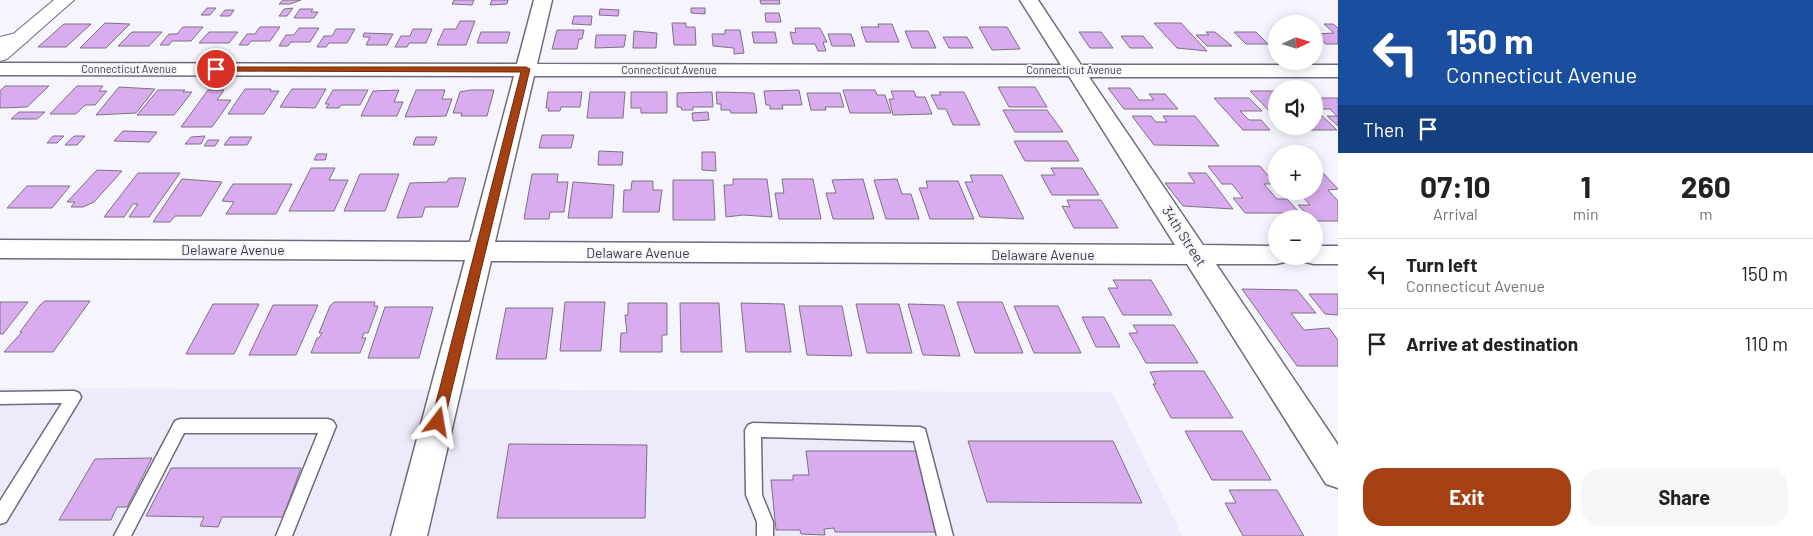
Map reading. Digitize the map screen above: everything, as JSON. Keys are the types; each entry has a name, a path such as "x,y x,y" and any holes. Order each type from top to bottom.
{"main road":[{"path":"0,34 40,0"},
{"path":"0,55 65,0"},
{"path":"0,43 20,38"}],"street":[{"path":"409,536 543,0"},
{"name":"34th Street","path":"1029,0 1338,473"},
{"name":"Connecticut Avenue","path":"0,69 1338,71"},
{"name":"Delaware Avenue","path":"0,249 1268,256"},
{"path":"1323,256 1338,256"}],"lane":[{"path":"0,398 74,397 0,516"},
{"path":"122,536 180,426 328,426 284,536"},
{"path":"765,536 765,522 754,495 753,430 920,434 945,536"}],"shaded area":[{"path":"0,388 1112,392 1182,536 0,536"}],"building":[{"path":"283,0 301,0 290,4 279,4"},
{"path":"454,0 474,0 472,5 452,4"},
{"path":"492,0 508,0 507,4 490,5"},
{"path":"760,0 779,0 780,4 761,4"},
{"path":"207,8 216,8 210,15 201,15"},
{"path":"293,8 287,16 279,16 284,9"},
{"path":"691,8 705,8 705,14 691,13"},
{"path":"300,9 313,9 311,12 318,12 314,18 294,18"},
{"path":"600,9 619,10 618,16 599,15"},
{"path":"225,10 234,10 230,16 220,16"},
{"path":"765,13 779,13 781,22 766,22"},
{"path":"574,16 592,16 591,25 572,24"},
{"path":"460,21 475,21 466,45 437,45 444,29 456,29"},
{"path":"105,23 130,24 106,48 80,48"},
{"path":"672,23 686,23 686,27 695,27 696,45 674,45"},
{"path":"1154,23 1181,23 1207,51 1177,48"},
{"path":"64,24 91,24 66,47 38,47"},
{"path":"878,24 892,24 899,42 866,42 861,27 879,27"},
{"path":"1324,24 1333,24 1338,28 1338,44 1326,44 1323,42 1323,34 1334,33"},
{"path":"183,27 203,27 191,41 172,41 169,45 160,45 169,34 177,34"},
{"path":"260,27 280,27 270,41 251,41 248,45 239,45 247,34 255,34"},
{"path":"979,27 1007,27 1020,49 992,50"},
{"path":"299,28 319,28 310,42 291,42 288,46 279,46 286,35 294,35"},
{"path":"795,28 820,28 827,42 823,42 826,51 818,51 815,44 793,44 790,32 796,33"},
{"path":"336,29 355,29 347,43 329,43 326,47 317,47 324,36 332,36"},
{"path":"413,29 432,29 426,43 409,43 407,47 395,47 401,36 410,36"},
{"path":"557,30 584,30 582,39 579,39 577,49 552,49"},
{"path":"725,30 740,30 744,53 734,54 734,48 713,46 712,34 725,34"},
{"path":"634,31 657,33 656,48 633,48"},
{"path":"905,31 928,31 936,48 912,48"},
{"path":"132,32 162,32 149,46 118,46"},
{"path":"209,32 238,32 229,43 199,43"},
{"path":"481,32 510,32 507,43 477,43"},
{"path":"752,32 775,32 777,43 754,43"},
{"path":"1079,32 1101,32 1113,48 1090,48"},
{"path":"1206,32 1215,32 1232,46 1207,46 1196,35 1209,35"},
{"path":"1234,32 1256,32 1268,44 1246,44"},
{"path":"364,33 393,34 387,45 366,45 370,37 363,37"},
{"path":"828,34 851,34 855,46 832,46"},
{"path":"596,35 626,35 624,47 595,48"},
{"path":"1121,36 1143,36 1153,48 1130,48"},
{"path":"943,37 967,37 973,48 949,48"},
{"path":"5,86 49,86 27,107 0,108 0,91"},
{"path":"77,86 103,86 99,91 107,91 95,105 85,105 76,114 50,114"},
{"path":"119,87 155,89 136,113 96,115"},
{"path":"998,87 1035,87 1047,107 1009,107"},
{"path":"1108,88 1130,88 1139,100 1154,100 1149,94 1165,94 1178,109 1124,109"},
{"path":"245,89 271,89 270,91 279,91 264,114 228,114"},
{"path":"292,89 326,89 315,108 280,107"},
{"path":"158,90 185,90 183,92 192,92 174,115 137,115"},
{"path":"208,90 224,90 217,100 231,100 212,127 181,127"},
{"path":"333,90 368,90 360,105 341,105 339,108 326,108 329,104 325,104"},
{"path":"399,90 394,102 403,102 397,116 361,116 373,91"},
{"path":"416,90 445,90 442,99 452,99 446,116 405,117"},
{"path":"494,90 487,116 461,116 462,113 453,113 460,92"},
{"path":"799,90 802,105 782,105 783,109 770,109 770,105 766,105 764,91"},
{"path":"843,90 875,90 877,95 885,95 891,113 850,113"},
{"path":"891,91 914,91 916,97 925,97 932,114 893,115 889,99 894,99"},
{"path":"1250,91 1268,91 1268,110"},
{"path":"548,92 582,92 580,107 561,107 560,111 548,111 549,108 546,108"},
{"path":"590,92 625,92 623,118 587,118"},
{"path":"631,92 667,92 667,113 641,113 641,108 631,108"},
{"path":"712,92 713,107 693,107 693,110 682,110 681,107 677,107 677,93"},
{"path":"716,92 754,93 757,113 731,113 730,110 721,110 721,104 717,104"},
{"path":"939,92 964,92 980,125 953,125 946,109 938,109 931,95 941,95"},
{"path":"807,93 840,93 844,107 825,107 826,110 811,110"},
{"path":"1214,98 1249,98 1262,111 1240,111 1249,120 1261,120 1268,130 1243,130"},
{"path":"1323,98 1338,98 1338,126 1327,116 1337,116 1330,109 1323,109"},
{"path":"1003,110 1047,110 1063,132 1015,132"},
{"path":"19,112 45,112 37,119 11,119"},
{"path":"708,112 709,120 693,121 692,113"},
{"path":"1132,116 1151,116 1156,122 1167,122 1163,116 1195,116 1219,146 1154,145"},
{"path":"1323,117 1337,130 1323,130"},
{"path":"123,131 157,132 149,142 114,141"},
{"path":"542,135 574,135 571,148 539,148"},
{"path":"53,136 64,136 57,143 47,143"},
{"path":"74,136 85,136 77,145 65,145"},
{"path":"205,136 201,144 185,144 191,137"},
{"path":"230,137 252,137 247,145 224,145"},
{"path":"416,137 437,137 434,145 413,145"},
{"path":"208,140 219,140 215,146 204,146"},
{"path":"1014,141 1067,141 1079,161 1025,161"},
{"path":"599,151 623,152 622,165 598,165"},
{"path":"702,152 715,152 716,171 702,170"},
{"path":"317,154 327,154 325,160 314,160"},
{"path":"1208,166 1260,166 1268,176 1268,184 1264,184 1268,189 1268,200 1288,200 1297,210 1268,210 1268,213 1245,213 1233,198 1243,198 1232,184 1222,184"},
{"path":"311,168 335,168 329,180 348,180 334,211 289,211"},
{"path":"1051,168 1082,168 1099,195 1052,195 1041,175 1055,175"},
{"path":"97,170 122,171 94,202 83,207 71,207 75,202 67,202"},
{"path":"138,173 180,173 149,217 129,217 138,204 133,204 124,217 104,217"},
{"path":"1188,173 1206,173 1233,209 1183,206 1165,183 1195,183"},
{"path":"1323,173 1338,189 1328,190 1338,201 1338,221 1323,221 1323,210 1303,210 1298,205 1310,205 1306,200 1323,200"},
{"path":"360,174 399,174 385,211 344,211"},
{"path":"532,174 558,174 557,182 568,182 564,212 550,212 549,219 524,219"},
{"path":"970,175 1002,175 1024,219 980,217 965,182 973,182"},
{"path":"449,178 466,178 458,207 425,207 422,217 397,218 410,183 447,182"},
{"path":"182,179 222,182 201,216 175,216 170,222 153,222"},
{"path":"733,179 767,179 772,217 743,215 726,217 724,185 733,185"},
{"path":"782,179 813,179 821,219 779,219 775,193 784,193"},
{"path":"863,179 874,219 833,219 826,193 836,193 832,180"},
{"path":"897,179 902,194 911,194 919,219 886,219 874,180"},
{"path":"673,180 713,180 715,220 673,220"},
{"path":"632,181 653,181 653,190 662,190 659,212 623,212 624,190 631,190"},
{"path":"926,181 958,181 974,219 930,219 919,188 928,188"},
{"path":"573,182 614,185 612,218 568,218"},
{"path":"233,184 292,184 276,214 226,214 234,202 222,201"},
{"path":"27,186 70,186 52,208 7,208"},
{"path":"1067,200 1101,200 1118,228 1074,228 1062,206 1070,207"},
{"path":"1113,280 1151,280 1172,315 1123,315 1108,288 1118,288"},
{"path":"1242,289 1297,290 1316,313 1291,313 1304,330 1329,328 1338,340 1338,366 1297,366"},
{"path":"1309,294 1338,294 1338,315 1325,314"},
{"path":"45,301 90,301 53,352 4,352 22,332 20,332"},
{"path":"0,302 28,302 3,334 0,334"},
{"path":"334,302 375,302 374,306 378,306 368,333 364,333 362,338 366,338 360,353 311,353 317,338 322,333 319,333 330,306"},
{"path":"565,302 605,302 601,351 560,351"},
{"path":"957,302 1002,302 1023,353 975,353"},
{"path":"628,303 667,303 667,335 662,335 662,352 620,352 621,333 627,333 625,315 628,315"},
{"path":"680,303 719,303 722,352 681,352"},
{"path":"741,303 784,304 791,352 746,352"},
{"path":"213,304 259,304 234,354 186,354"},
{"path":"856,304 899,304 912,353 867,353"},
{"path":"908,304 944,305 960,356 923,355"},
{"path":"273,305 318,305 296,355 249,355"},
{"path":"799,306 842,306 852,356 807,355"},
{"path":"1014,306 1058,306 1081,353 1034,353"},
{"path":"385,307 433,307 419,358 368,358"},
{"path":"506,308 553,308 546,359 496,359"},
{"path":"1082,317 1104,317 1120,347 1096,347"},
{"path":"1133,325 1174,325 1198,363 1146,363 1129,333 1138,333"},
{"path":"1204,371 1233,418 1171,418 1153,384 1156,384 1150,372"},
{"path":"1185,431 1242,431 1271,480 1212,480"},
{"path":"968,441 1113,441 1142,503 987,502"},
{"path":"509,444 647,445 645,518 497,518"},
{"path":"806,451 918,451 939,532 835,532 834,528 824,529 825,535 801,534 800,530 776,530 771,480 793,480 793,475 809,475"},
{"path":"152,458 127,507 117,507 111,520 59,520 95,459"},
{"path":"171,468 301,468 283,517 222,517 218,527 200,526 204,517 146,516"},
{"path":"1229,490 1277,490 1304,536 1243,536 1225,503 1236,503"}],"route":[{"path":"216,69 526,69 438,422"}]}
